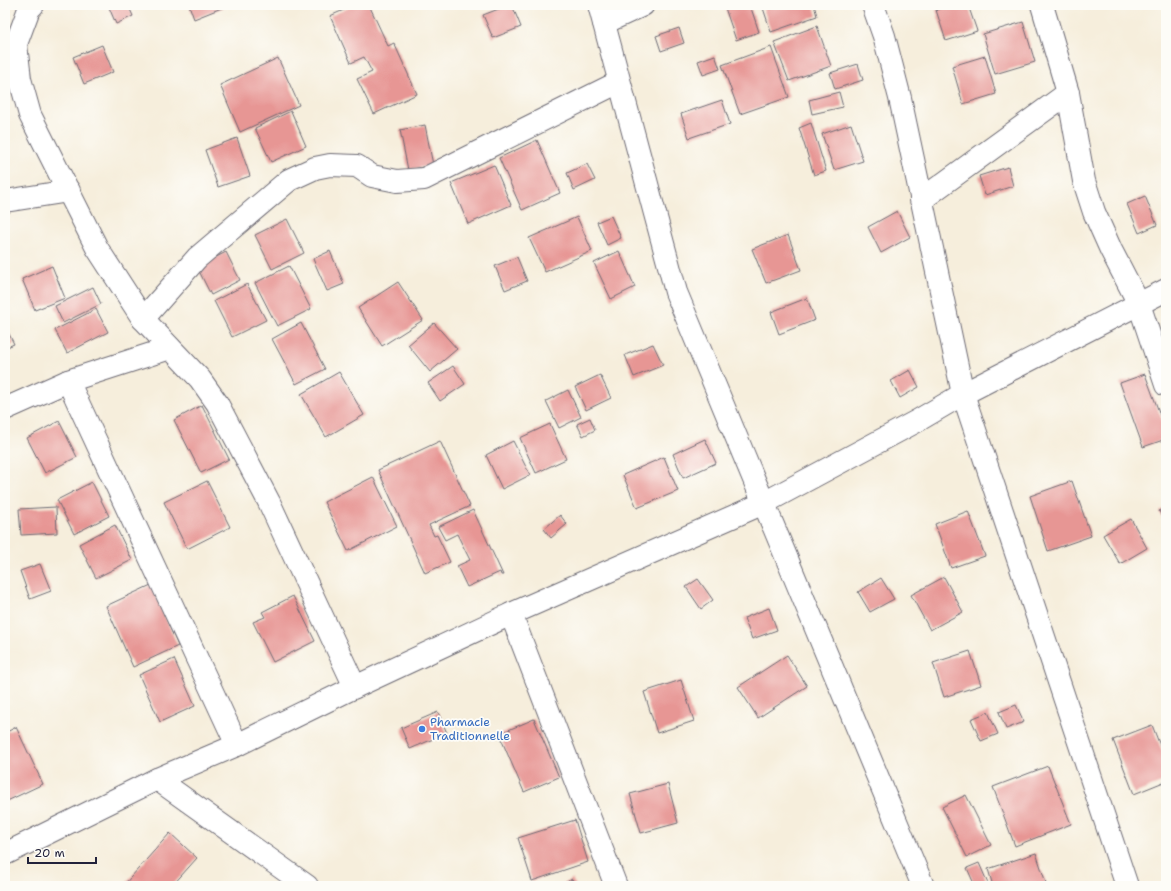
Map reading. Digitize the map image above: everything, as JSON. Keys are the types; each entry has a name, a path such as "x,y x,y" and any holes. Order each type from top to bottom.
{"street":[{"path":"33,5 29,9 16,44 20,78 30,115 97,248 143,319 200,379 217,403 269,502 355,687"},
{"path":"643,5 601,14 676,292 923,886"},
{"path":"873,5 884,36 900,98 963,394 1127,886"},
{"path":"1042,5 1068,93 1084,181 1094,212 1111,250 1139,304 1166,385"},
{"path":"143,319 197,258 289,180 300,174 330,164 357,166 372,176 397,181 424,179 619,82"},
{"path":"921,200 1068,93"},
{"path":"5,201 69,191"},
{"path":"5,854 157,779 237,745 355,687 511,614 764,503 917,421 963,394 1166,290"},
{"path":"5,409 68,382 170,348"},
{"path":"68,382 237,745"},
{"path":"511,614 616,886"},
{"path":"157,779 306,886"}],"building":[{"path":"108,5 128,5 133,16 116,24"},
{"path":"189,5 229,5 194,19"},
{"path":"355,5 369,5 388,46 394,43 417,94 374,114 357,79 372,72 364,57 351,63 330,16"},
{"path":"512,5 521,27 493,38 483,15"},
{"path":"724,5 750,5 759,32 736,40"},
{"path":"762,5 814,5 817,16 771,32"},
{"path":"950,5 968,5 977,31 946,41 936,10"},
{"path":"1023,22 1035,62 995,74 983,34"},
{"path":"817,26 831,66 789,81 774,42"},
{"path":"679,28 684,43 661,51 656,36"},
{"path":"102,45 113,72 84,84 73,57"},
{"path":"771,47 789,97 740,114 722,65"},
{"path":"715,55 720,69 703,75 698,61"},
{"path":"985,56 996,94 963,104 952,66"},
{"path":"278,58 299,105 240,132 220,85"},
{"path":"858,64 863,80 835,89 830,73"},
{"path":"839,92 843,107 812,114 809,100"},
{"path":"722,100 730,124 689,138 681,114"},
{"path":"291,111 306,146 271,162 255,128"},
{"path":"811,123 826,171 814,175 799,128"},
{"path":"851,124 863,161 834,170 822,134"},
{"path":"425,125 433,165 408,170 400,130"},
{"path":"237,138 250,176 218,187 205,150"},
{"path":"537,140 560,193 522,210 499,158"},
{"path":"587,164 595,180 574,190 567,173"},
{"path":"494,165 511,205 468,224 451,183"},
{"path":"1008,167 1013,186 985,195 979,176"},
{"path":"1145,196 1157,225 1139,233 1127,204"},
{"path":"897,211 910,237 881,253 868,227"},
{"path":"611,216 621,238 607,245 597,222"},
{"path":"577,217 592,251 545,272 529,238"},
{"path":"287,219 304,253 272,269 255,235"},
{"path":"788,235 801,270 766,283 752,249"},
{"path":"330,251 344,284 327,291 313,259"},
{"path":"619,251 635,287 611,299 594,263"},
{"path":"226,252 240,280 211,295 197,267"},
{"path":"517,257 527,281 505,290 495,266"},
{"path":"52,266 65,298 35,310 22,279"},
{"path":"289,266 311,309 277,326 255,283"},
{"path":"398,282 423,320 382,346 358,308"},
{"path":"247,284 266,320 232,337 214,301"},
{"path":"93,287 101,304 63,323 55,306"},
{"path":"807,298 815,320 779,334 771,312"},
{"path":"96,309 108,332 67,353 55,330"},
{"path":"301,323 325,369 296,384 272,339"},
{"path":"434,323 457,349 430,372 408,345"},
{"path":"7,330 14,344 5,348 5,331"},
{"path":"653,344 663,365 634,377 625,355"},
{"path":"453,366 465,384 440,401 428,383"},
{"path":"910,370 919,387 900,398 891,381"},
{"path":"339,372 364,415 326,437 301,394"},
{"path":"1145,374 1166,431 1166,439 1143,447 1120,383"},
{"path":"600,375 611,398 586,410 575,387"},
{"path":"568,390 581,417 559,428 546,401"},
{"path":"202,405 229,459 201,473 174,420"},
{"path":"590,418 595,430 583,436 577,424"},
{"path":"59,421 77,457 45,473 27,438"},
{"path":"550,424 566,459 536,473 520,438"},
{"path":"705,439 716,463 683,478 673,454"},
{"path":"440,441 470,506 429,525 434,536 437,535 450,562 425,573 378,470"},
{"path":"513,441 530,475 502,489 486,455"},
{"path":"664,457 678,491 637,508 623,475"},
{"path":"373,477 397,526 348,551 324,502"},
{"path":"207,481 230,527 187,549 164,502"},
{"path":"1072,481 1091,536 1048,551 1030,496"},
{"path":"92,482 109,516 74,534 57,500"},
{"path":"56,507 57,533 21,535 19,509"},
{"path":"1166,507 1166,524 1159,511"},
{"path":"473,510 503,575 501,575 500,572 467,587 457,566 470,560 457,534 445,540 438,527"},
{"path":"968,511 985,556 951,568 935,524"},
{"path":"560,515 567,524 551,538 544,529"},
{"path":"1131,519 1147,548 1120,564 1103,535"},
{"path":"115,525 132,560 96,578 79,544"},
{"path":"40,564 51,591 30,599 20,571"},
{"path":"944,577 963,612 930,630 911,595"},
{"path":"881,578 894,599 870,612 858,592"},
{"path":"698,579 713,600 701,609 686,587"},
{"path":"151,585 178,646 133,667 106,606"},
{"path":"293,596 315,641 273,662 253,622 265,617 262,612"},
{"path":"769,608 777,630 752,639 744,618"},
{"path":"970,651 981,685 944,697 933,663"},
{"path":"787,655 807,686 758,718 738,687"},
{"path":"174,659 195,706 160,722 139,675"},
{"path":"681,680 694,721 657,733 644,692"},
{"path":"1016,705 1024,722 1006,729 999,712"},
{"path":"438,712 447,733 410,749 401,728"},
{"path":"988,712 998,734 981,741 971,719"},
{"path":"534,719 559,777 524,792 499,734"},
{"path":"1152,725 1166,761 1166,781 1134,794 1113,740"},
{"path":"16,727 43,784 5,802 5,733"},
{"path":"1048,766 1071,824 1015,846 993,787"},
{"path":"668,784 678,823 641,833 630,794"},
{"path":"966,795 991,845 967,857 942,807"},
{"path":"575,820 588,862 532,881 518,838"},
{"path":"170,833 197,858 172,886 123,886"},
{"path":"1036,853 1047,886 993,886 988,869"},
{"path":"979,863 989,886 975,886 967,868"},
{"path":"572,879 576,886 559,886"}],"place":[{"name":"Pharmacie Traditionnelle","path":"422,729"}]}
